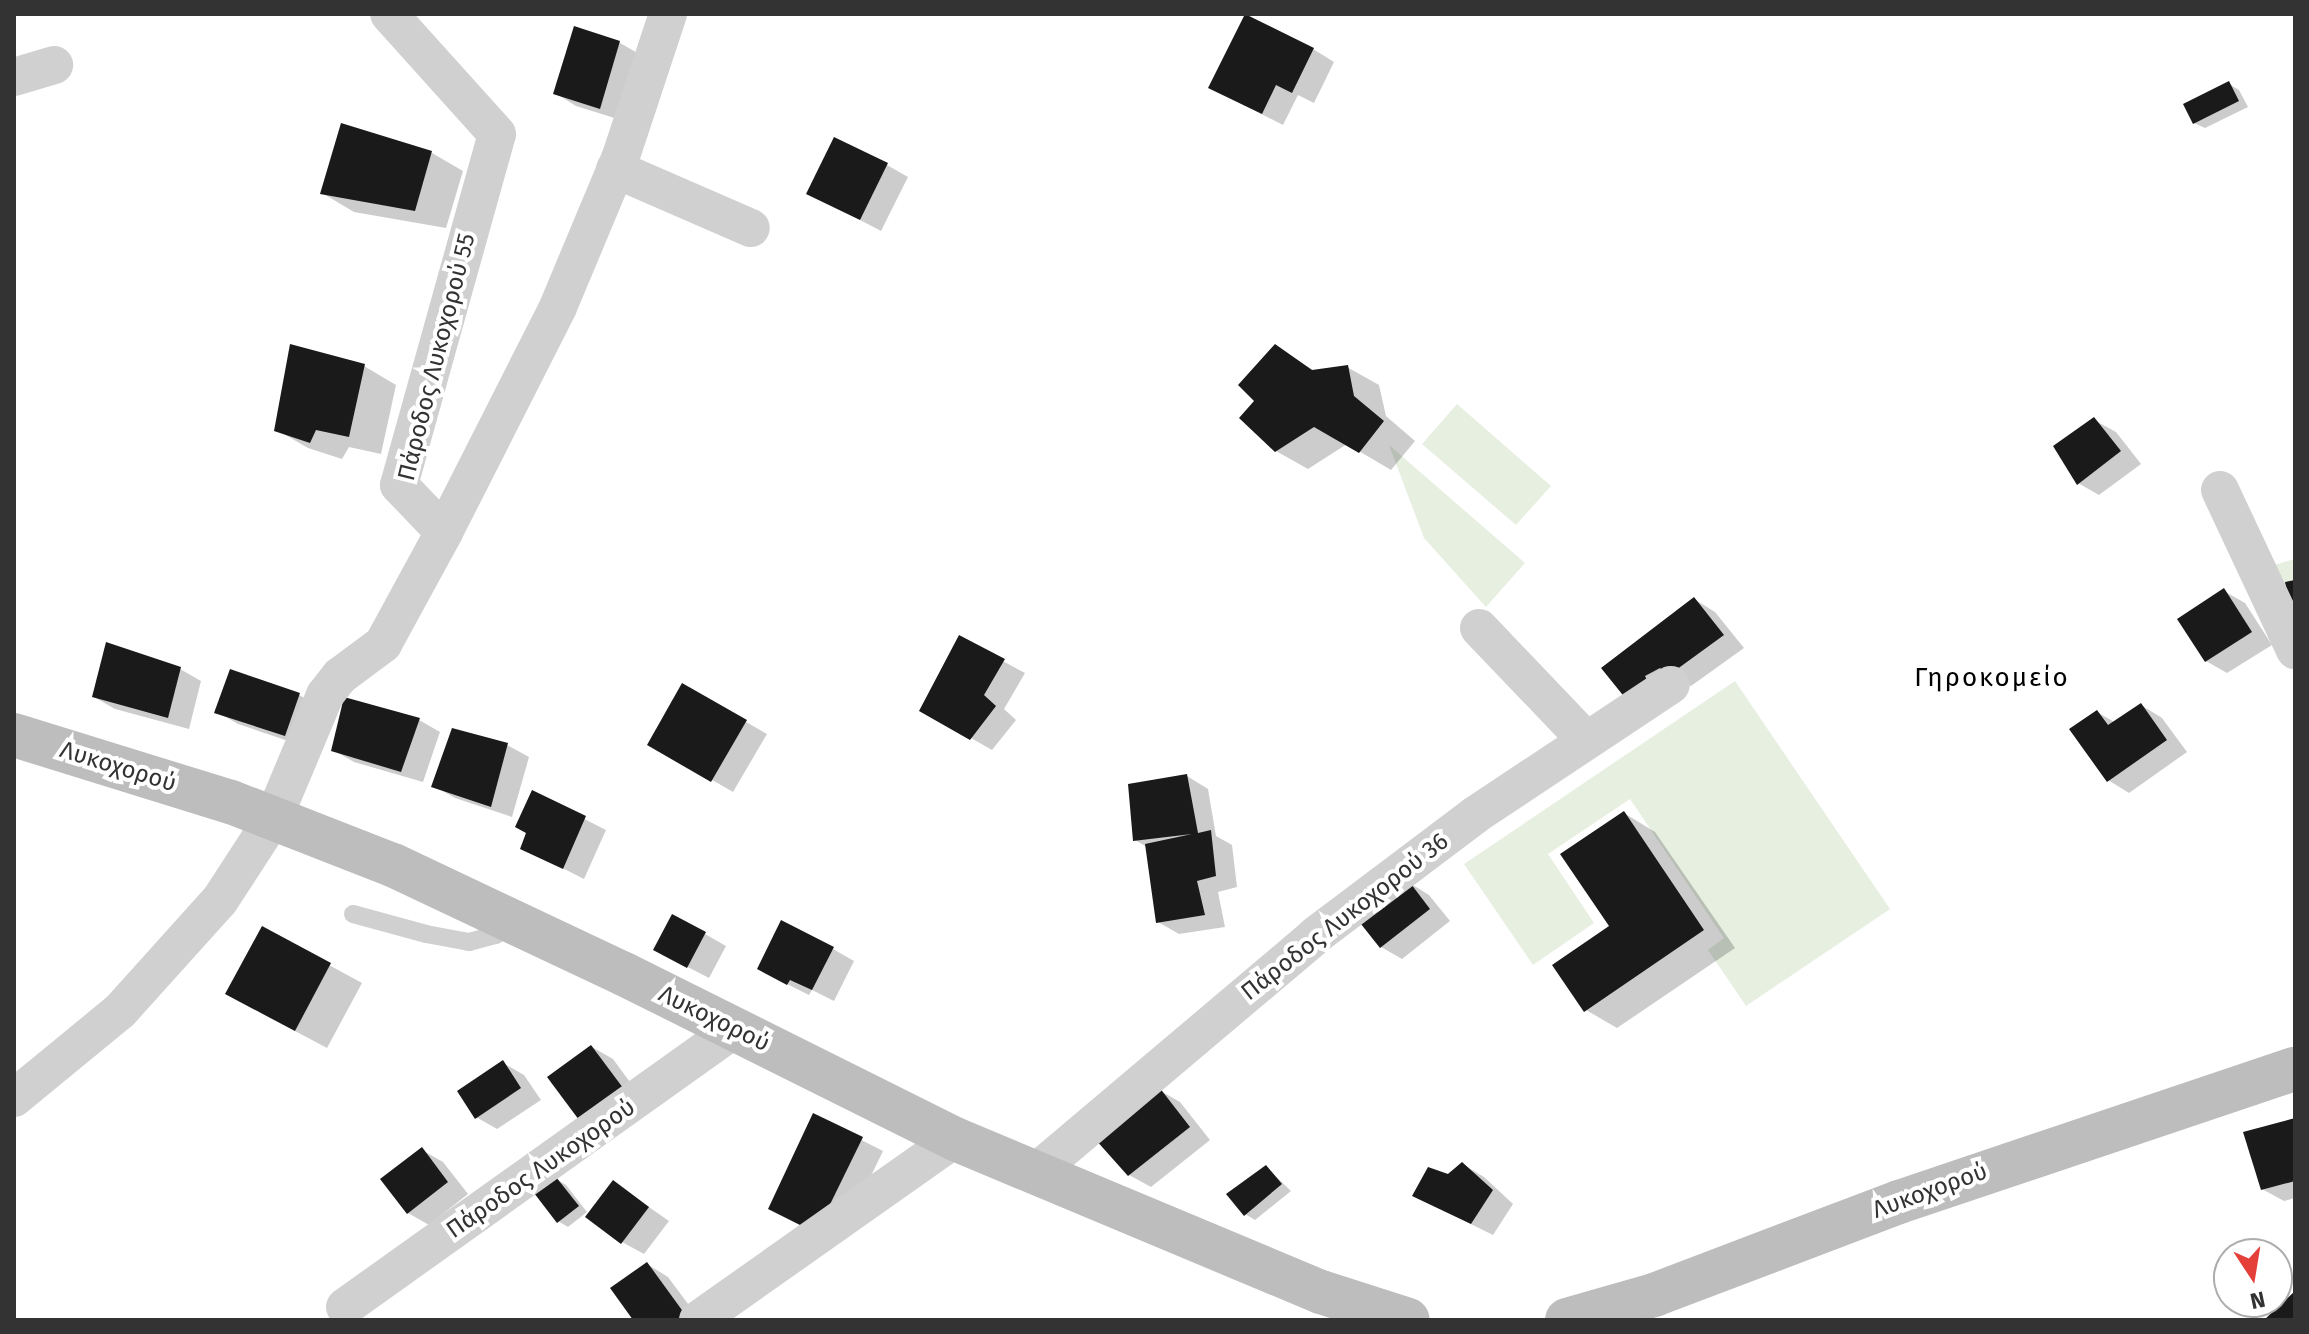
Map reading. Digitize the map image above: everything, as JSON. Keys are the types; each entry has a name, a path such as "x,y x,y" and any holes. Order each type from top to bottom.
{"street":[{"name":"Πάροδος Λυκοχορού 55","path":"389,14 497,134 399,485 444,532"},
{"path":"14,1098 120,1011 220,900 274,817 318,707 340,676 383,644 444,532 558,307 615,169 668,14"},
{"path":"14,77 54,65"},
{"path":"615,169 751,228"},
{"path":"2220,490 2295,650"},
{"path":"1479,628 1586,740"},
{"name":"Πάροδος Λυκοχορού 36","path":"1036,1172 1316,935 1475,815 1671,685"},
{"name":"Λυκοχορού","path":"14,735 274,817 393,865 511,919 955,1139 1351,1313 1408,1320"},
{"name":"Πάροδος Λυκοχορού","path":"345,1307 735,1029"},
{"name":"Λυκοχορού","path":"1567,1320 1654,1295 1985,1171 2295,1069"},
{"path":"698,1320 955,1139"}],"lane":[{"path":"353,914 469,942 496,935 511,919"}],"shaded area":[{"path":"1457,404 1551,486 1516,525 1422,444"},
{"path":"1389,445 1525,563 1486,607 1424,538"},
{"path":"2295,559 2295,627 2274,565"},
{"path":"1735,681 1890,909 1746,1006 1708,950 1724,938 1630,799 1548,854 1594,923 1533,965 1464,864"}],"building":[{"path":"1245,14 1314,48 1292,93 1276,85 1262,114 1208,88"},
{"path":"574,26 620,41 600,109 553,94"},
{"path":"2229,81 2239,101 2193,124 2183,104"},
{"path":"341,123 432,151 415,211 320,194"},
{"path":"834,137 888,163 860,220 806,194"},
{"path":"290,344 365,364 349,437 316,430 310,443 274,431"},
{"path":"1275,344 1312,370 1348,365 1354,396 1384,421 1359,453 1314,427 1275,452 1239,418 1254,401 1238,385"},
{"path":"2094,417 2121,451 2077,485 2053,446"},
{"path":"2295,580 2295,620 2292,620 2285,582"},
{"path":"2224,588 2252,632 2205,662 2177,619"},
{"path":"1694,597 1724,635 1669,675 1660,668 1645,676 1649,684 1626,699 1601,668"},
{"path":"959,635 1005,659 984,695 996,706 970,740 919,711"},
{"path":"106,642 181,667 168,718 92,697"},
{"path":"230,669 300,693 285,736 214,713"},
{"path":"682,683 747,720 711,782 647,745"},
{"path":"344,697 420,718 401,772 331,751"},
{"path":"2141,703 2167,740 2107,782 2069,729 2097,710 2108,725"},
{"path":"452,728 508,743 491,807 431,787"},
{"path":"1187,774 1198,833 1211,830 1216,876 1197,881 1205,915 1156,923 1145,844 1192,834 1133,841 1128,784"},
{"path":"532,790 586,816 563,869 520,849 526,833 515,827"},
{"path":"1624,811 1704,930 1584,1012 1552,965 1609,926 1560,854"},
{"path":"1408,880 1430,909 1380,948 1357,919"},
{"path":"672,914 706,932 687,968 653,950"},
{"path":"781,920 834,947 812,990 790,980 787,985 757,969"},
{"path":"262,926 331,963 295,1031 225,994"},
{"path":"591,1045 626,1092 582,1124 547,1077"},
{"path":"503,1060 521,1088 475,1119 457,1091"},
{"path":"1159,1087 1190,1127 1128,1176 1095,1139"},
{"path":"813,1113 863,1137 816,1233 768,1209"},
{"path":"2295,1118 2295,1181 2261,1190 2243,1132"},
{"path":"422,1147 448,1182 407,1214 380,1179"},
{"path":"1462,1162 1493,1190 1471,1224 1412,1196 1428,1167 1448,1174"},
{"path":"1266,1165 1282,1184 1244,1216 1226,1194"},
{"path":"556,1177 579,1206 557,1223 534,1193"},
{"path":"613,1180 649,1207 621,1244 585,1217"},
{"path":"647,1262 687,1317 682,1320 633,1320 610,1288"},
{"path":"2295,1291 2295,1320 2264,1320 2293,1318"}],"district":[{"name":"Γηροκομείο","path":"1992,678"}]}
